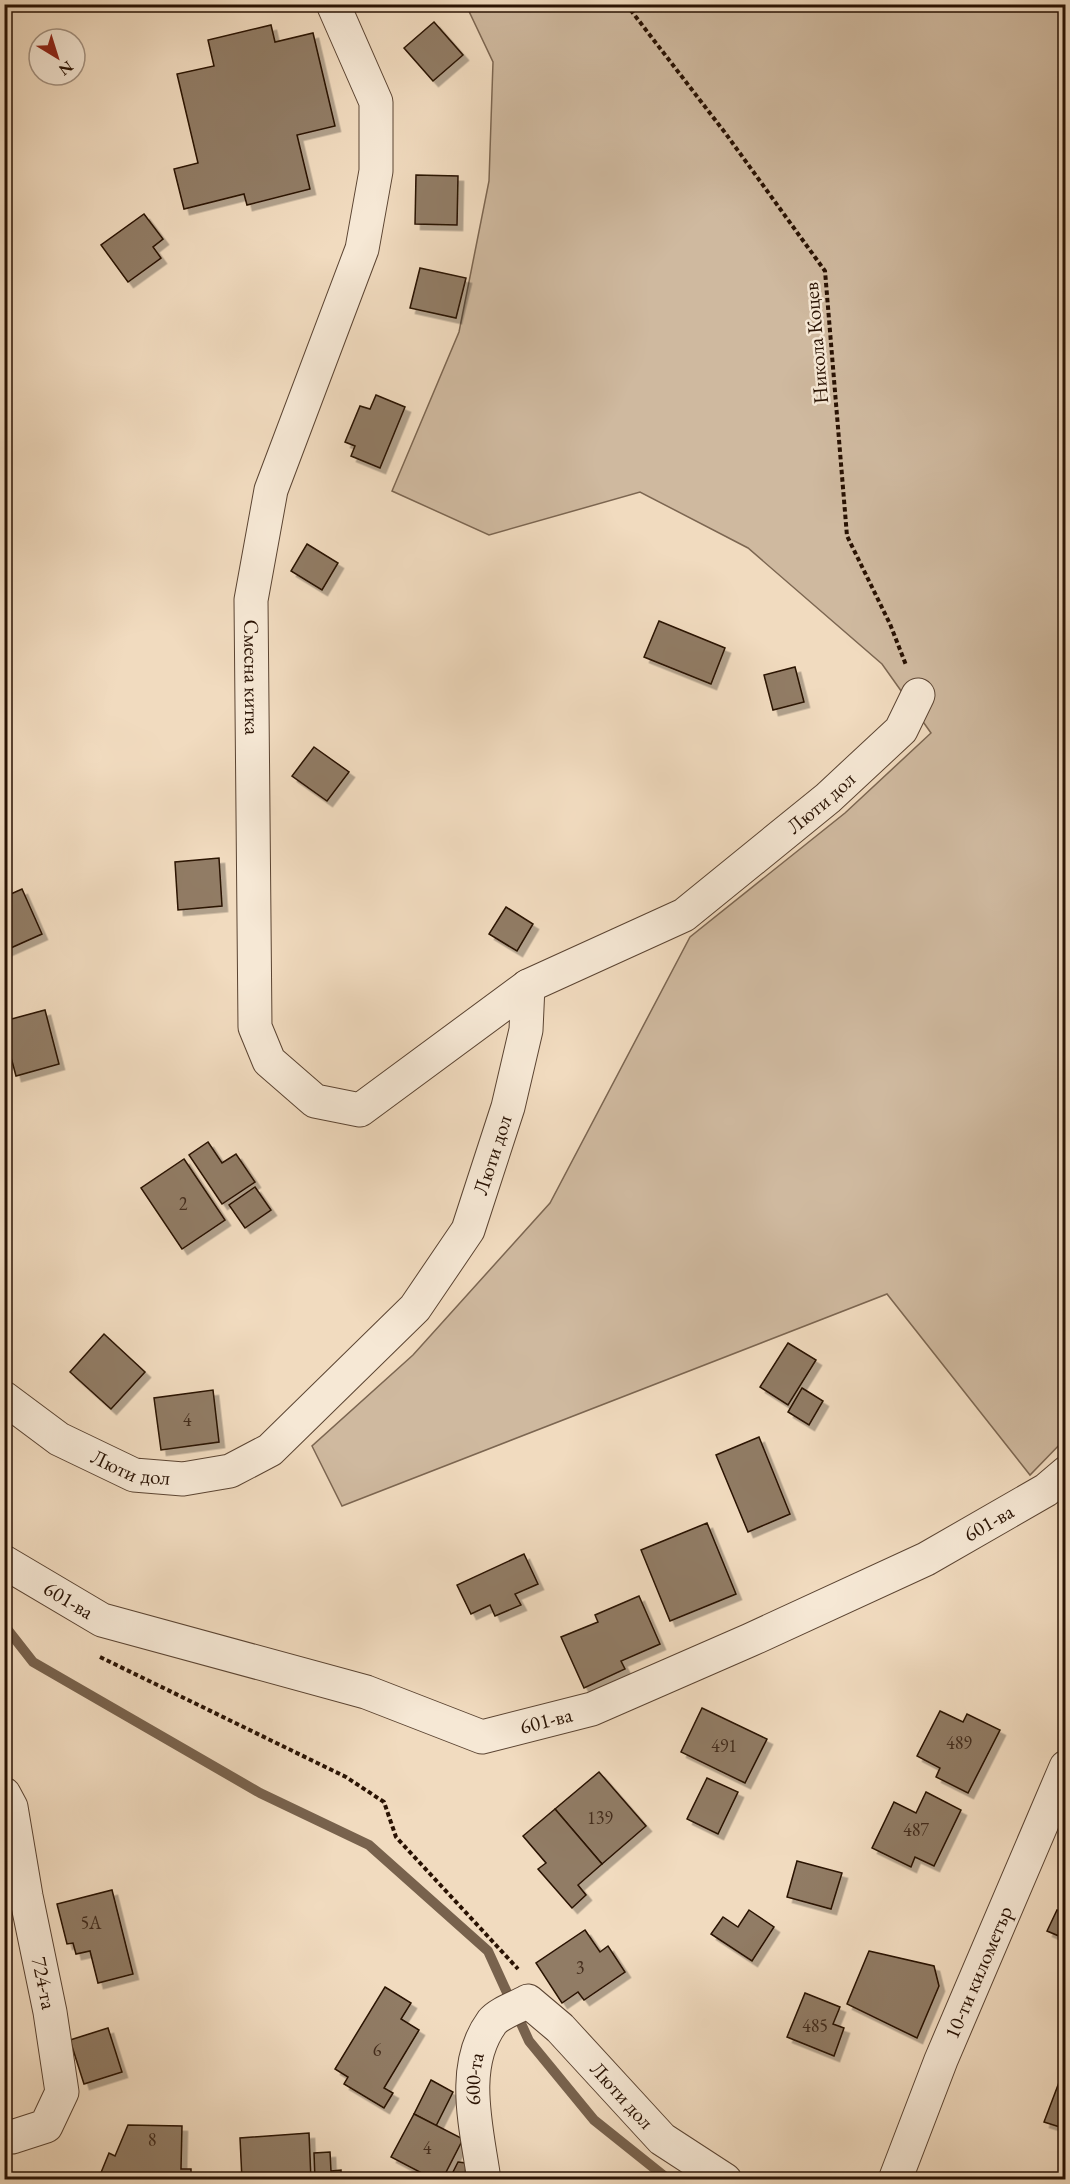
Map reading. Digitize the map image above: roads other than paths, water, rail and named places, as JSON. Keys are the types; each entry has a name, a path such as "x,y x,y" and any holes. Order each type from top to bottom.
{"street":[{"name":"Смесна китка","path":"333,4 376,102 376,171 362,249 271,489 251,600 255,1027 269,1061 315,1101 360,1110 528,986"},
{"name":"Люти дол","path":"4,1398 60,1439 134,1474 183,1479 230,1471 270,1450 415,1308 468,1230 508,1107 526,1030 528,986 684,915 828,798 901,730 918,695"},
{"name":"601-ва","path":"4,1562 102,1620 366,1692 482,1737 592,1709 750,1640 926,1559 1046,1490 1065,1473"},
{"name":"10-ти километър","path":"895,2180 940,2060 1065,1767"},
{"name":"724-та","path":"4,1794 11,1807 26,1896 50,2012 62,2092 46,2126 12,2137 4,2134"},
{"name":"Люти дол","path":"528,2001 560,2028 662,2139 724,2180"},
{"name":"600-та","path":"484,2180 472,2095 478,2050 493,2020 528,2001"}],"waterway":[{"path":"4,1625 33,1662 260,1793 369,1845 488,1951 529,2041 594,2120 669,2180"}]}
